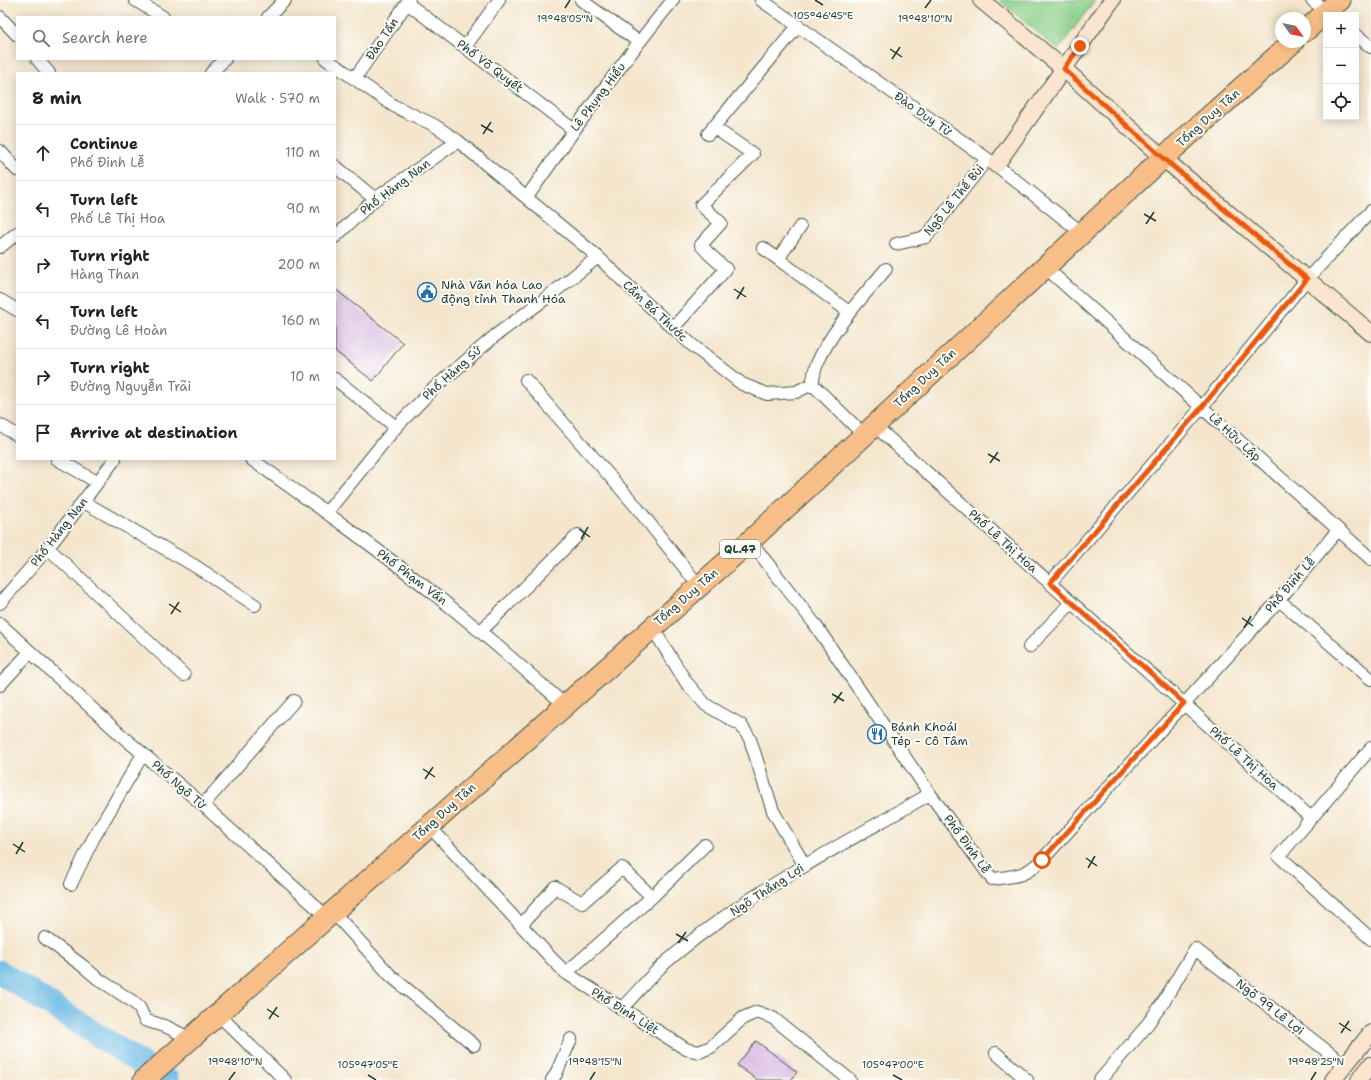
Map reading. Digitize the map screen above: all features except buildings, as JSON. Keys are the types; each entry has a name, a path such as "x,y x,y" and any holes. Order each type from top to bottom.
{"highway":[{"path":"1311,24 1327,7"},
{"name":"Tống Duy Tân","path":"185,1044 750,540 1163,158 1286,48"},
{"name":"QL.47","path":"144,1080 185,1044"}],"street":[{"path":"135,0 161,16"},
{"path":"269,16 285,0"},
{"path":"465,47 499,0"},
{"path":"581,0 639,42"},
{"name":"Lê Phụng Hiểu","path":"527,197 639,42 674,0"},
{"name":"Đào Duy Từ","path":"761,0 992,162 1082,233"},
{"path":"981,0 1064,69 1163,158 1371,333"},
{"path":"992,162 1064,69 1112,0"},
{"name":"Phố Võ Quyết","path":"408,2 574,130"},
{"name":"Đào Tấn","path":"355,78 408,2"},
{"path":"0,17 16,34"},
{"path":"673,328 726,269 701,245 721,223 702,205 753,154 711,130 798,26"},
{"path":"1359,38 1371,48"},
{"path":"38,60 48,72"},
{"path":"212,72 224,60"},
{"name":"Cầm Bá Thước","path":"328,60 394,106 434,124 458,141 598,257 692,345 742,384 767,394 796,392 812,384"},
{"name":"Phố Hàng Nan","path":"336,235 375,199 458,141"},
{"path":"0,151 16,169"},
{"name":"Ngõ Lê Thế Bùi","path":"896,244 926,237 992,162"},
{"path":"336,167 375,199"},
{"path":"1050,583 1202,407 1307,279 1371,212"},
{"path":"778,259 800,227"},
{"path":"0,247 16,234"},
{"path":"763,248 849,312"},
{"name":"Phố Hàng Sứ","path":"327,512 396,427 433,389 496,335 598,257"},
{"name":"Lê Hữu Lập","path":"1045,267 1371,559"},
{"path":"869,430 812,384 817,365 825,349 849,312 886,270"},
{"path":"0,300 16,309"},
{"path":"336,380 396,427"},
{"path":"526,380 634,504 699,586"},
{"path":"0,426 16,434"},
{"name":"Phố Lê Thị Hoa","path":"869,430 1050,583 1311,818"},
{"path":"59,460 97,482"},
{"name":"Phố Hàng Nan","path":"0,603 48,548 114,460"},
{"name":"Phố Phạm Vấn","path":"252,460 327,512 443,600 565,705"},
{"path":"84,502 195,566 255,605"},
{"name":"Phố Đinh Lễ","path":"750,540 814,623 930,794 992,878 1016,876 1031,870 1042,860 1279,600 1338,530"},
{"path":"480,631 578,535"},
{"path":"48,548 184,675"},
{"path":"1279,600 1371,679"},
{"path":"1029,647 1071,603"},
{"name":"Phố Ngô Từ","path":"0,624 143,754 330,915 391,976 474,1045"},
{"path":"652,627 686,682 706,705 741,725 750,739 773,811 805,866"},
{"path":"0,685 30,652"},
{"path":"202,805 294,701"},
{"path":"1371,748 1278,856 1371,939"},
{"path":"71,884 93,839 143,754"},
{"name":"Ngõ Thắng Lợi","path":"621,1009 664,964 696,937 741,905 805,866 930,794"},
{"name":"Phố Đinh Liệt","path":"429,826 550,958 566,973 686,1049 699,1052 711,1047 743,1018 757,1012 773,1018 850,1080"},
{"path":"566,973 652,898 705,845"},
{"path":"521,925 555,887 582,903 622,868 652,898"},
{"path":"45,938 84,966 97,978 132,1001 139,1007 145,1020 167,1027 185,1044"},
{"name":"Ngõ 99 Lê Lợi","path":"1100,1080 1144,1029 1162,1004 1195,949 1345,1065"},
{"path":"218,1015 285,1080"},
{"path":"1333,1080 1371,1033"},
{"path":"552,1080 572,1039"},
{"path":"996,1053 1027,1080"},
{"path":"1359,1080 1371,1065"}],"green space":[{"path":"999,0 1095,0 1058,50"}],"waterway":[{"path":"0,972 167,1080"}],"place":[{"name":"Nhà Văn hóa Lao động tỉnh Thanh Hóa","path":"427,292"},
{"name":"Bánh Khoái Tép - Cô Tâm","path":"877,734"}],"route":[{"path":"1042,860 1184,703 1050,583 1202,407 1307,279 1163,158 1064,69 1080,46"}]}
